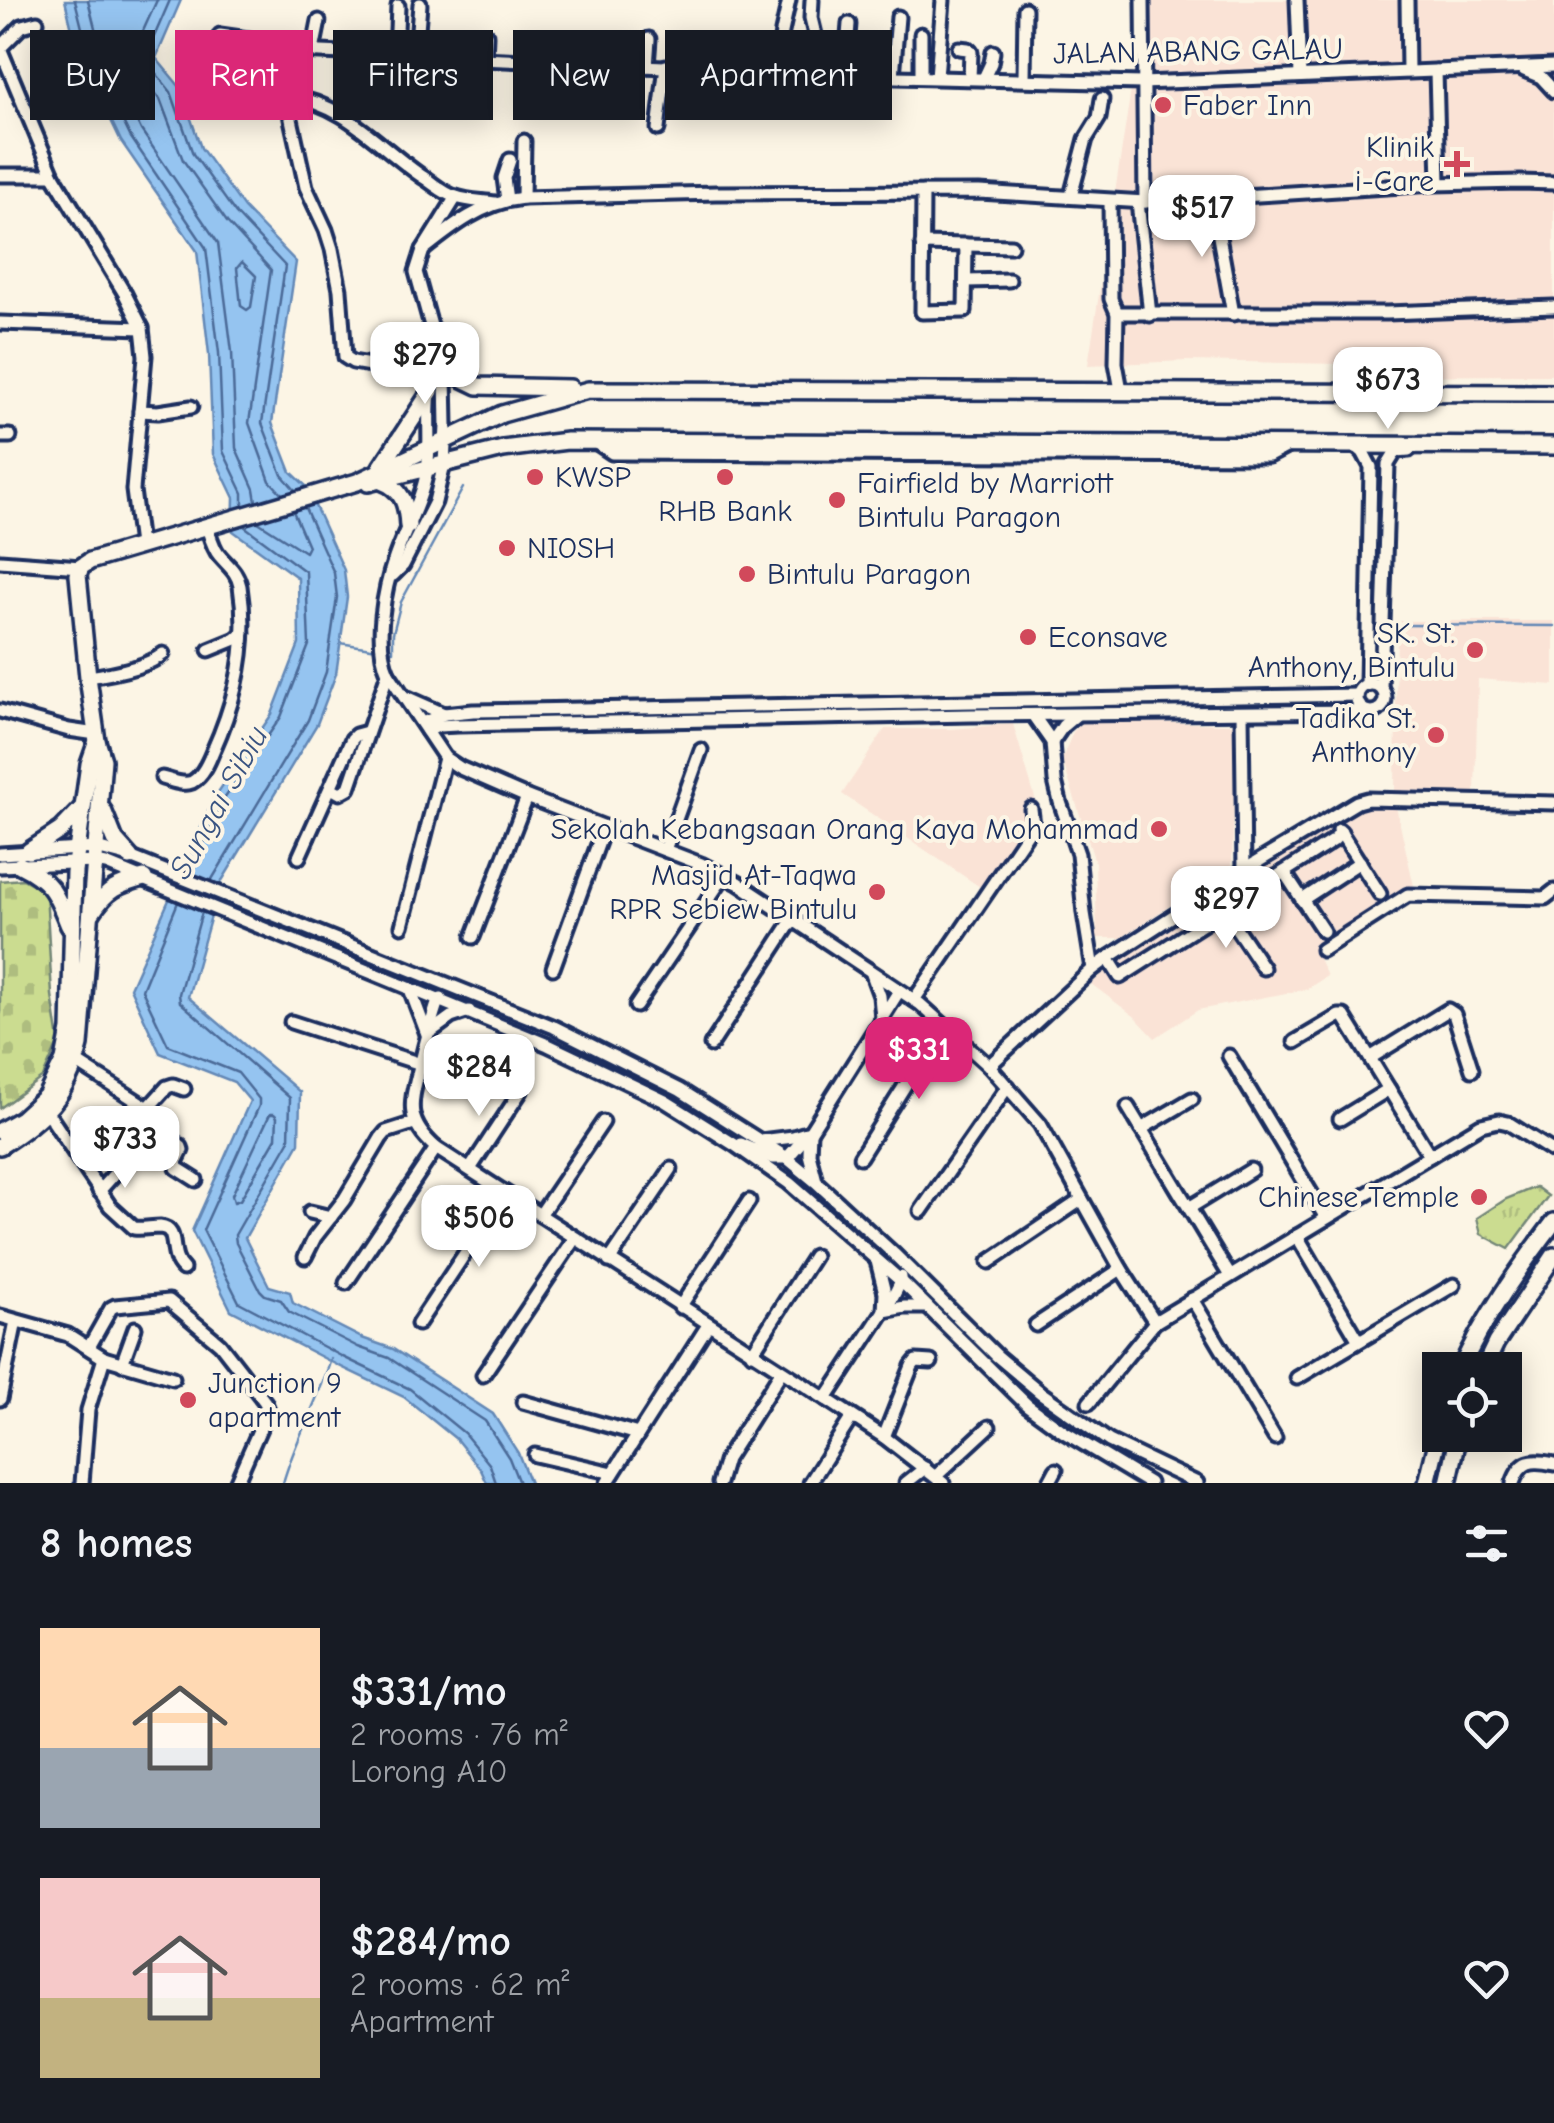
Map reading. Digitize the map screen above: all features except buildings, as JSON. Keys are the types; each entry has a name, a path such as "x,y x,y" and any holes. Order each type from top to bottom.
{"main road":[{"path":"378,477 437,375 478,386 588,390 1554,392"},
{"path":"378,477 502,414 588,390"},
{"path":"0,1146 47,1112 62,1093 76,1062 82,1031 103,760 88,677 78,575 81,567 106,555 357,482 503,449 567,441 1554,446"},
{"path":"378,477 403,496 408,526"},
{"path":"0,1131 46,1096 64,1060 70,1030 76,855 89,764 97,737"},
{"path":"101,801 108,826 130,857"},
{"path":"72,934 50,884 25,858 83,807"},
{"path":"90,917 104,895 122,884 144,878"},
{"path":"1468,1352 1554,1222"},
{"path":"1492,1352 1554,1256"},
{"path":"1426,1483 1434,1452"},
{"path":"1448,1483 1455,1452"}],"street":[{"path":"783,30 790,0"},
{"path":"812,0 814,30"},
{"path":"937,77 943,0"},
{"path":"1143,0 1142,202 1150,314"},
{"path":"1297,0 1300,76"},
{"path":"1407,0 1408,71"},
{"path":"418,30 420,4"},
{"path":"397,30 398,6"},
{"path":"1024,10 1024,78"},
{"path":"893,76 898,17"},
{"path":"313,51 318,21"},
{"path":"37,22 22,26 0,48 53,175 142,328 146,356 133,490 140,545"},
{"path":"849,24 849,30"},
{"path":"922,34 922,77"},
{"path":"648,66 649,39"},
{"path":"959,48 971,52 970,78"},
{"name":"JALAN ABANG GALAU","path":"313,51 333,52"},
{"path":"984,78 992,63 992,52"},
{"name":"JALAN ABANG GALAU","path":"493,58 665,66"},
{"name":"JALAN ABANG GALAU","path":"893,76 1142,82 1554,66"},
{"path":"1515,67 1541,77 1554,91"},
{"path":"1436,71 1439,184"},
{"path":"658,129 665,74"},
{"path":"313,100 335,110 456,198 501,202"},
{"path":"1071,196 1086,138 1099,118 1102,100"},
{"path":"291,120 304,180 332,248 345,357 353,362 437,375"},
{"path":"522,198 524,142"},
{"path":"501,202 510,160"},
{"path":"0,174 53,175"},
{"path":"423,250 454,225 501,202 522,198 923,192 1142,202 1439,184 1554,183"},
{"path":"923,192 922,312 965,312 966,244"},
{"path":"456,198 423,250 416,272 437,375 445,441 394,560 384,610 382,651 388,673 445,758 479,778 724,876 914,1000 990,1066 1040,1124 1155,1322"},
{"path":"1212,198 1233,314"},
{"path":"1110,201 1111,299 1117,313 1116,362 1121,390"},
{"path":"922,244 1011,246"},
{"path":"966,281 1009,280"},
{"path":"1117,313 1387,313 1554,307"},
{"path":"0,323 142,328"},
{"path":"390,578 402,565 439,494 436,466 429,449 437,375"},
{"path":"140,411 191,408"},
{"path":"1354,445 1364,452 1371,468 1367,685"},
{"path":"424,727 1377,712 1384,706 1386,696 1381,688 1388,464 1398,450 1453,450 1462,446"},
{"path":"162,778 185,784 194,781 207,765 226,722 241,664 244,634 240,584 216,552 206,527"},
{"path":"0,561 81,567"},
{"path":"209,650 244,634"},
{"path":"88,677 155,660 162,654"},
{"path":"331,788 340,793 349,788 388,673"},
{"path":"404,696 444,714 1357,695 1367,685 1381,688"},
{"path":"1357,695 1364,711"},
{"path":"1075,700 1076,715"},
{"path":"967,703 971,710 1031,715 1052,742 1060,802 1078,854 1094,969"},
{"path":"0,711 97,737"},
{"path":"1242,712 1244,870"},
{"path":"424,727 444,714"},
{"path":"1052,742 1076,715"},
{"path":"435,743 458,725"},
{"path":"299,857 348,750 356,736 367,732"},
{"path":"348,750 361,755"},
{"path":"665,850 701,750"},
{"path":"402,926 445,758"},
{"path":"473,936 527,798"},
{"path":"990,1066 1108,958 1244,870 1363,800 1554,803"},
{"path":"914,1000 1033,825 1031,809"},
{"path":"1331,817 1380,894"},
{"path":"552,968 604,828"},
{"path":"1108,958 1120,977 1341,832"},
{"path":"0,854 25,858 130,857 554,1026 680,1090 786,1158 816,1182 996,1356 1041,1393 1108,1441 1196,1483"},
{"path":"96,855 231,916 548,1045 640,1088 790,1183 1028,1404 1064,1432 1149,1483"},
{"path":"0,866 25,858"},
{"path":"1302,900 1360,862"},
{"path":"1284,872 1323,932"},
{"path":"636,1006 724,876"},
{"path":"1322,950 1408,895 1545,898 1554,891"},
{"path":"1224,910 1263,968"},
{"path":"711,1045 793,919"},
{"path":"872,972 882,1018"},
{"path":"410,989 427,1034"},
{"path":"735,1145 786,1158 810,1132 900,991"},
{"path":"474,996 450,994 438,1001 410,1104 414,1123 424,1138 884,1437 940,1479 989,1427"},
{"path":"1370,1058 1448,1010 1454,1014 1472,1070"},
{"path":"427,1034 451,1017 469,1012"},
{"path":"1294,1042 1343,1015 1430,1156"},
{"path":"291,1022 420,1064"},
{"path":"860,1157 942,1025"},
{"path":"1229,1056 1326,1218"},
{"path":"76,1062 148,1108 157,1127 181,1147 177,1168 196,1180"},
{"path":"921,1211 1008,1086"},
{"path":"148,1108 167,1087 184,1089"},
{"path":"1340,1119 1389,1089"},
{"path":"470,1170 521,1091"},
{"path":"1141,1129 1192,1099"},
{"path":"1128,1107 1230,1276"},
{"path":"47,1112 110,1206 134,1228 169,1230 175,1260 183,1270"},
{"path":"540,1216 603,1122"},
{"path":"305,1257 381,1138 386,1132 414,1123"},
{"path":"1088,1403 1155,1322 1481,1125 1508,1123 1554,1152"},
{"path":"99,1191 157,1127"},
{"path":"761,1142 810,1132"},
{"path":"810,1132 809,1154 816,1182"},
{"path":"346,1284 436,1148"},
{"path":"609,1261 671,1168"},
{"path":"1189,1208 1252,1170"},
{"path":"418,1324 506,1193"},
{"path":"990,1262 1081,1200"},
{"path":"680,1306 748,1201"},
{"path":"310,1212 331,1217"},
{"path":"1297,1236 1359,1341"},
{"path":"483,1375 575,1238"},
{"path":"826,1399 901,1282 894,1254"},
{"path":"752,1353 814,1256"},
{"path":"878,1261 884,1311"},
{"path":"1036,1325 1121,1268"},
{"path":"1297,1378 1454,1285"},
{"path":"1192,1299 1275,1438"},
{"path":"90,1347 111,1308 169,1300 220,1344 268,1410 236,1483"},
{"path":"884,1311 926,1307"},
{"path":"0,1316 68,1335 104,1358 174,1378"},
{"path":"0,1399 16,1321"},
{"path":"534,1455 610,1478 708,1325"},
{"path":"122,1364 135,1328"},
{"path":"82,1483 88,1410 104,1358"},
{"path":"884,1437 912,1366 916,1361 931,1362"},
{"path":"719,1483 726,1459 782,1372"},
{"path":"523,1402 638,1434"},
{"path":"810,1483 852,1417"},
{"path":"1513,1483 1525,1462 1554,1464"},
{"path":"906,1483 925,1468"},
{"path":"1049,1483 1056,1470"}],"shaded area":[{"path":"1145,0 1554,0 1554,375 1345,376 1343,364 1187,361 1088,365"},
{"path":"1397,621 1554,621 1554,685 1478,679 1475,793 1395,791"},
{"name":"Sekolah Kebangsaan Orang Kaya Mohammad","path":"1083,721 1236,724 1232,865 1121,938 1097,938 1095,862 1062,759 1073,732"},
{"path":"1013,724 1038,808 980,887 842,794 885,729"},
{"path":"1366,805 1396,807 1414,886 1316,952 1327,976 1307,989 1198,1010 1155,1038 1134,1016 1091,984 1123,955"}],"green space":[{"path":"23,879 46,892 59,1041 43,1077 0,1108 0,881"},
{"path":"1536,1187 1548,1196 1509,1249 1481,1234 1477,1218 1506,1199"}],"water":[{"name":"Sungai Sibiu","path":"65,0 181,0 156,58 175,81 175,120 191,120 201,148 244,208 296,262 272,423 291,472 306,486 344,570 347,597 336,674 317,724 220,884 188,997 300,1092 299,1143 245,1238 269,1286 290,1292 293,1303 393,1349 493,1414 518,1453 530,1483 487,1483 456,1439 404,1397 231,1310 192,1231 250,1101 234,1082 160,1053 130,988 214,798 272,714 299,644 298,578 233,531 234,498 213,454 209,354 197,251 121,141 111,120 155,120 155,30 72,30"}],"waterway":[{"path":"389,651 393,651 401,602 463,488"},
{"path":"1403,625 1554,626"},
{"path":"340,643 377,649"},
{"path":"283,1483 331,1359"}],"place":[{"name":"Faber Inn","path":"1163,105"},
{"name":"Klinik i-Care","path":"1457,164"},
{"name":"KWSP","path":"535,477"},
{"name":"RHB Bank","path":"725,477"},
{"name":"Fairfield by Marriott Bintulu Paragon","path":"837,500"},
{"name":"NIOSH","path":"507,548"},
{"name":"Bintulu Paragon","path":"747,574"},
{"name":"Econsave","path":"1028,637"},
{"name":"SK. St. Anthony, Bintulu","path":"1475,650"},
{"name":"Tadika St. Anthony","path":"1436,735"},
{"name":"Sekolah Kebangsaan Orang Kaya Mohammad","path":"1159,829"},
{"name":"Masjid At-Taqwa RPR Sebiew Bintulu","path":"877,892"},
{"name":"Chinese Temple","path":"1479,1197"},
{"name":"Junction 9 apartment","path":"188,1400"}]}
